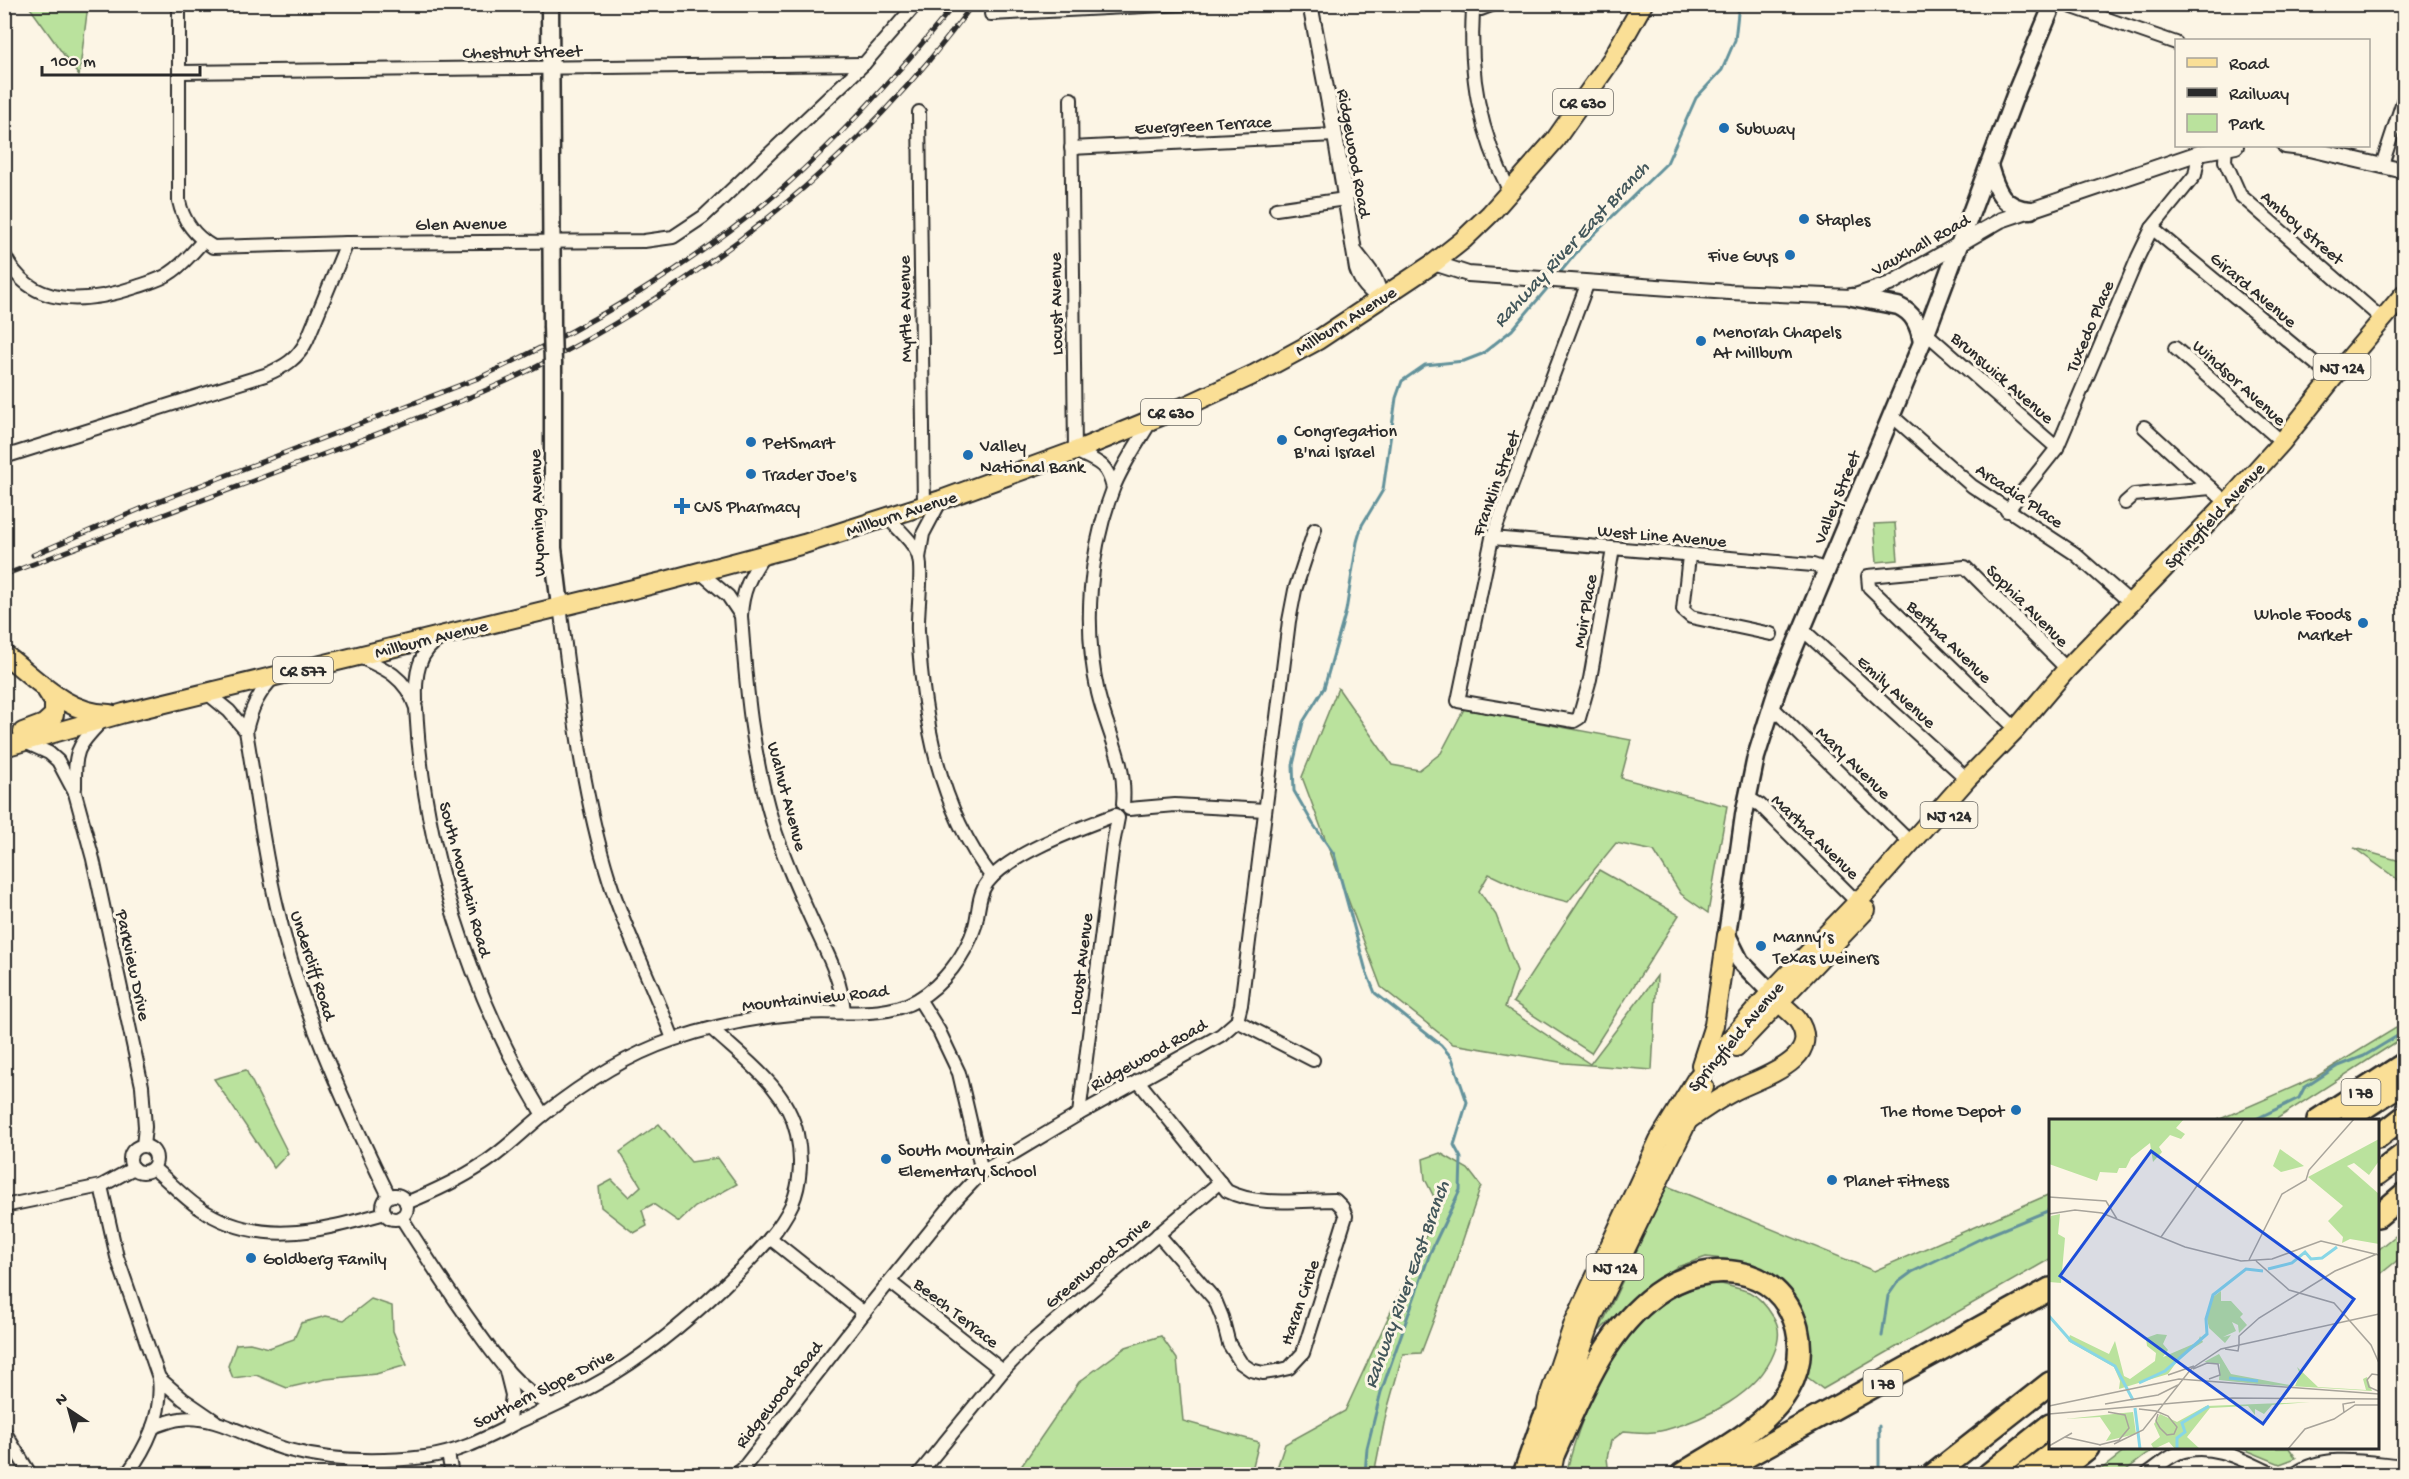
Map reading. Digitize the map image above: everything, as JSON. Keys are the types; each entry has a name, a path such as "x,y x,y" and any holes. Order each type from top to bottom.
{"highway":[{"name":"I 78","path":"2320,1119 2404,1064"},
{"path":"2345,1119 2404,1082"},
{"name":"I 78","path":"2379,1136 2404,1117"},
{"path":"2379,1173 2404,1154"},
{"path":"2379,1215 2404,1194"},
{"path":"1554,1453 1584,1384 1603,1351 1624,1324 1647,1301 1669,1285 1691,1275 1715,1271 1744,1274 1769,1286 1788,1306 1796,1324 1800,1343 1796,1372 1788,1390 1765,1416 1741,1436 1682,1474"},
{"name":"I 78","path":"1714,1474 2049,1290"},
{"path":"1934,1474 2049,1384"},
{"path":"1524,1474 1544,1418"},
{"path":"1989,1474 2049,1426"},
{"path":"2025,1474 2059,1449"},
{"path":"2055,1474 2087,1449"}],"main road":[{"name":"Wyoming Avenue","path":"550,4 553,548 560,606"},
{"name":"Millburn Avenue","path":"4,747 124,713 764,555 888,518 1076,452 1255,374 1318,340 1434,263 1463,240 1551,146 1612,59 1643,4"},
{"name":"Valley Street","path":"1727,935 1756,757 1772,707 1962,242 1989,166 2053,4"},
{"path":"1989,166 1995,188 2004,200 2018,208 2031,210"},
{"name":"Springfield Avenue","path":"1551,1474 1567,1391 1593,1316 1701,1091 1775,998 1857,902 1967,779 2016,729 2067,669 2227,503 2282,442 2404,294"},
{"path":"1852,297 1905,309 1924,337"},
{"name":"CR 577","path":"4,654 66,702 87,712 124,713"},
{"path":"4,738 52,719 55,709 54,702 44,687"},
{"name":"Springfield Avenue","path":"1536,1474 1544,1418 1560,1361 1582,1304 1659,1140 1696,1078 1864,912 1991,768 2016,729"},
{"path":"1685,1122 1734,1090 1791,1063 1799,1054 1802,1046 1803,1034 1797,1020 1740,961 1727,935"},
{"path":"1696,1078 1714,1025 1727,935"}],"street":[{"path":"4,254 15,272 27,284 49,295 78,300 123,291 170,274 203,241 186,219 179,201 179,4"},
{"name":"Glen Avenue","path":"203,241 213,247 347,243 658,240 673,237 703,217 864,64 916,4"},
{"path":"991,14 1184,4"},
{"name":"Ridgewood Road","path":"1310,4 1354,251 1377,281 1381,299"},
{"path":"1494,4 1467,7 1477,103 1489,146 1510,192"},
{"path":"2064,4 2175,43"},
{"name":"Chestnut Street","path":"180,72 864,64"},
{"name":"Locust Avenue","path":"1071,99 1076,452"},
{"path":"2382,165 2404,99"},
{"name":"Myrtle Avenue","path":"920,112 933,503 923,534 919,558 918,628 927,723 938,764 962,832 992,877"},
{"name":"Evergreen Terrace","path":"1071,148 1335,135"},
{"name":"Vauxhall Road","path":"1434,263 1468,274 1729,292 1852,297 1890,284 2001,220 2199,153 2225,147"},
{"name":"Amboy Street","path":"2229,147 2224,161 2240,195 2382,319"},
{"path":"2290,147 2404,171"},
{"name":"Tuxedo Place","path":"2007,511 2057,448 2138,256 2152,228 2190,184 2198,168 2199,153"},
{"path":"1276,209 1345,199"},
{"name":"Girard Avenue","path":"2152,228 2333,378"},
{"path":"4,457 257,378 288,364 303,349 347,243"},
{"name":"Franklin Street","path":"1458,701 1492,538 1588,282"},
{"name":"Brunswick Avenue","path":"1924,337 2057,448"},
{"name":"Windsor Avenue","path":"2175,348 2282,442"},
{"name":"Arcadia Place","path":"1891,415 1972,486 2074,553 2131,603"},
{"path":"1126,806 1124,774 1106,725 1098,691 1091,630 1093,571 1100,532 1113,488 1152,420"},
{"path":"2144,427 2227,503"},
{"path":"1076,452 1097,462 1109,471 1113,488"},
{"path":"2125,503 2134,495 2211,488"},
{"path":"888,518 919,558"},
{"path":"1313,1059 1237,1021 1241,1005 1289,621 1295,590 1315,529"},
{"name":"West Line Avenue","path":"1492,538 1812,566 1827,570"},
{"name":"Muir Place","path":"1458,701 1574,721 1579,718 1590,679 1613,549"},
{"name":"Walnut Avenue","path":"764,555 746,583 742,600 741,616 749,713 773,824 791,874 838,977 844,1011"},
{"path":"1689,556 1683,609 1691,617 1771,634"},
{"name":"Bertha Avenue","path":"1965,567 1870,575 1867,580 1869,587 2016,729"},
{"name":"Sophia Avenue","path":"1965,567 2067,669"},
{"path":"700,572 728,596 741,616"},
{"name":"Wyoming Avenue","path":"560,606 578,746 608,876 633,945 673,1039"},
{"name":"Emily Avenue","path":"1803,630 1967,779"},
{"name":"South Mountain Road","path":"450,634 435,642 416,672 416,708 424,792 456,924 492,1020 521,1078 543,1115"},
{"name":"South Mountain Road","path":"357,656 395,675 408,688 416,708"},
{"name":"Undercliff Road","path":"274,677 258,694 250,712 246,731 277,907 306,1007 347,1107 389,1196"},
{"path":"207,693 229,711 246,731"},
{"name":"Mary Avenue","path":"1772,707 1911,843"},
{"name":"Parkview Drive","path":"75,793 76,753 86,735 101,721"},
{"name":"Parkview Drive","path":"25,742 38,747 58,761 75,793 93,859 142,1086 145,1127 143,1146"},
{"name":"Martha Avenue","path":"1748,798 1760,805 1857,902"},
{"path":"1117,817 1115,808 1126,806 1175,805 1265,810"},
{"name":"Locust Avenue","path":"1079,1114 1117,817"},
{"name":"Mountainview Road","path":"406,1203 435,1191 484,1164 543,1115 614,1066 673,1039 779,1016 887,1010 919,999 948,972 964,952 975,925 982,892 992,877 1026,854 1117,817"},
{"path":"919,999 939,1031 959,1073 982,1172"},
{"name":"Ridgewood Road","path":"736,1474 742,1470 953,1203 982,1172 1079,1114 1221,1035 1237,1021"},
{"name":"Southern Slope Drive","path":"153,1427 181,1418 218,1423 289,1450 327,1457 363,1460 448,1454 552,1406 615,1373 679,1328 771,1238 796,1194 800,1171 797,1135 789,1112 769,1082 712,1029"},
{"path":"1138,1081 1220,1182"},
{"path":"143,1146 154,1152 156,1161 153,1168 145,1172 134,1168 131,1161 132,1152 143,1146"},
{"path":"4,1206 101,1186 134,1168"},
{"path":"153,1168 196,1206 223,1221 251,1231 290,1234 342,1225 385,1213"},
{"name":"Haran Circle","path":"1158,1234 1215,1300 1230,1344 1241,1363 1251,1370 1263,1373 1289,1368 1303,1353 1346,1216 1342,1207 1335,1200 1256,1200 1240,1197 1227,1191 1220,1182"},
{"name":"Greenwood Drive","path":"919,1474 1003,1371 1030,1343 1220,1182"},
{"path":"101,1186 127,1290 159,1378 159,1407 153,1427 146,1446 128,1474"},
{"path":"389,1196 401,1197 406,1203 406,1211 401,1217 391,1218 385,1213 384,1202 389,1196"},
{"path":"401,1217 449,1292 506,1370 530,1394 552,1406"},
{"path":"771,1238 864,1313"},
{"name":"Beech Terrace","path":"890,1282 1003,1371"},
{"path":"506,1370 512,1395 508,1427"},
{"path":"159,1378 183,1399 218,1423"},
{"path":"4,1431 30,1474"},
{"path":"2147,1474 2179,1453 2203,1449 2222,1452 2273,1474"},
{"path":"448,1454 452,1474"},
{"path":"2295,1474 2311,1465 2325,1462 2404,1466"}],"green space":[{"path":"28,5 88,5 79,76"},
{"path":"1895,523 1898,560 1877,562 1874,524"},
{"path":"1338,688 1392,765 1419,770 1441,753 1464,709 1631,740 1621,778 1727,806 1708,913 1681,894 1654,851 1616,843 1568,902 1525,891 1489,874 1479,891 1496,915 1517,971 1505,1007 1590,1064 1657,976 1652,1070 1565,1063 1453,1044 1381,987 1302,777"},
{"path":"2354,848 2404,862 2404,884"},
{"path":"1599,870 1679,915 1591,1053 1513,1002"},
{"path":"2404,1023 2404,1037 2277,1119 2220,1119 2316,1077"},
{"path":"246,1070 288,1153 274,1168 214,1079"},
{"path":"659,1124 691,1162 718,1158 737,1184 695,1207 679,1222 653,1204 642,1210 647,1226 634,1233 601,1207 599,1187 612,1180 629,1197 641,1186 620,1152"},
{"path":"1440,1153 1468,1169 1481,1186 1421,1353 1403,1354 1386,1414 1374,1474 1275,1474 1285,1444 1345,1411 1439,1207 1425,1179 1423,1159"},
{"path":"1667,1186 1874,1271 2049,1194 2049,1260 1823,1389 1807,1377 1808,1350 1804,1315 1782,1282 1740,1261 1706,1257 1677,1267 1644,1289 1599,1331"},
{"path":"2404,1229 2404,1255 2379,1275 2379,1249"},
{"path":"1718,1283 1753,1294 1766,1307 1778,1326 1776,1349 1756,1381 1729,1403 1697,1419 1660,1431 1624,1431 1611,1441 1607,1458 1609,1474 1566,1474 1593,1395 1623,1344 1662,1304 1694,1288"},
{"path":"371,1299 392,1306 393,1331 407,1365 376,1374 326,1379 287,1388 256,1375 233,1378 228,1366 236,1344 250,1343 269,1348 294,1339 301,1323 326,1316 344,1320"},
{"path":"1161,1336 1177,1359 1183,1421 1259,1442 1251,1474 1016,1474 1079,1382 1126,1347"},
{"path":"2128,1449 2154,1449 2121,1474 2095,1474"},
{"path":"2243,1449 2290,1449 2296,1458 2280,1464"}],"waterway":[{"name":"Rahway River East Branch","path":"1558,275 1581,247 1667,163 1696,98 1722,70 1735,40 1739,4"},
{"name":"Rahway River East Branch","path":"1365,1474 1367,1448 1381,1392 1430,1253 1460,1190 1461,1158 1454,1145 1467,1102 1452,1058 1441,1045 1375,993 1366,971 1334,854 1294,791 1293,765 1303,722 1324,688 1346,611 1357,542 1362,525 1383,490 1396,398 1402,381 1425,365 1464,361 1482,354 1512,330 1550,285"},
{"path":"2256,1119 2299,1098 2304,1088 2336,1067 2364,1056 2404,1032"},
{"path":"1882,1336 1888,1296 1897,1283 1912,1272 1984,1237 2049,1210"},
{"path":"1879,1426 1879,1474"}],"railway":[{"path":"33,555 152,504 481,377 561,337 639,293 713,243 784,187 873,99 955,4"},
{"path":"4,575 383,432 509,380 597,334 718,256 830,165 929,61 973,4"}],"place":[{"name":"Subway","path":"1724,128"},
{"name":"Staples","path":"1804,219"},
{"name":"Five Guys","path":"1790,255"},
{"name":"Menorah Chapels At Millburn","path":"1701,341"},
{"name":"Congregation B'nai Israel","path":"1282,440"},
{"name":"PetSmart","path":"751,442"},
{"name":"Valley National Bank","path":"968,455"},
{"name":"Trader Joe's","path":"751,474"},
{"name":"CVS Pharmacy","path":"682,506"},
{"name":"Whole Foods Market","path":"2363,623"},
{"name":"Manny’s Texas Weiners","path":"1761,946"},
{"name":"The Home Depot","path":"2016,1110"},
{"name":"South Mountain Elementary School","path":"886,1159"},
{"name":"Planet Fitness","path":"1832,1180"},
{"name":"Goldberg Family","path":"251,1258"}]}
